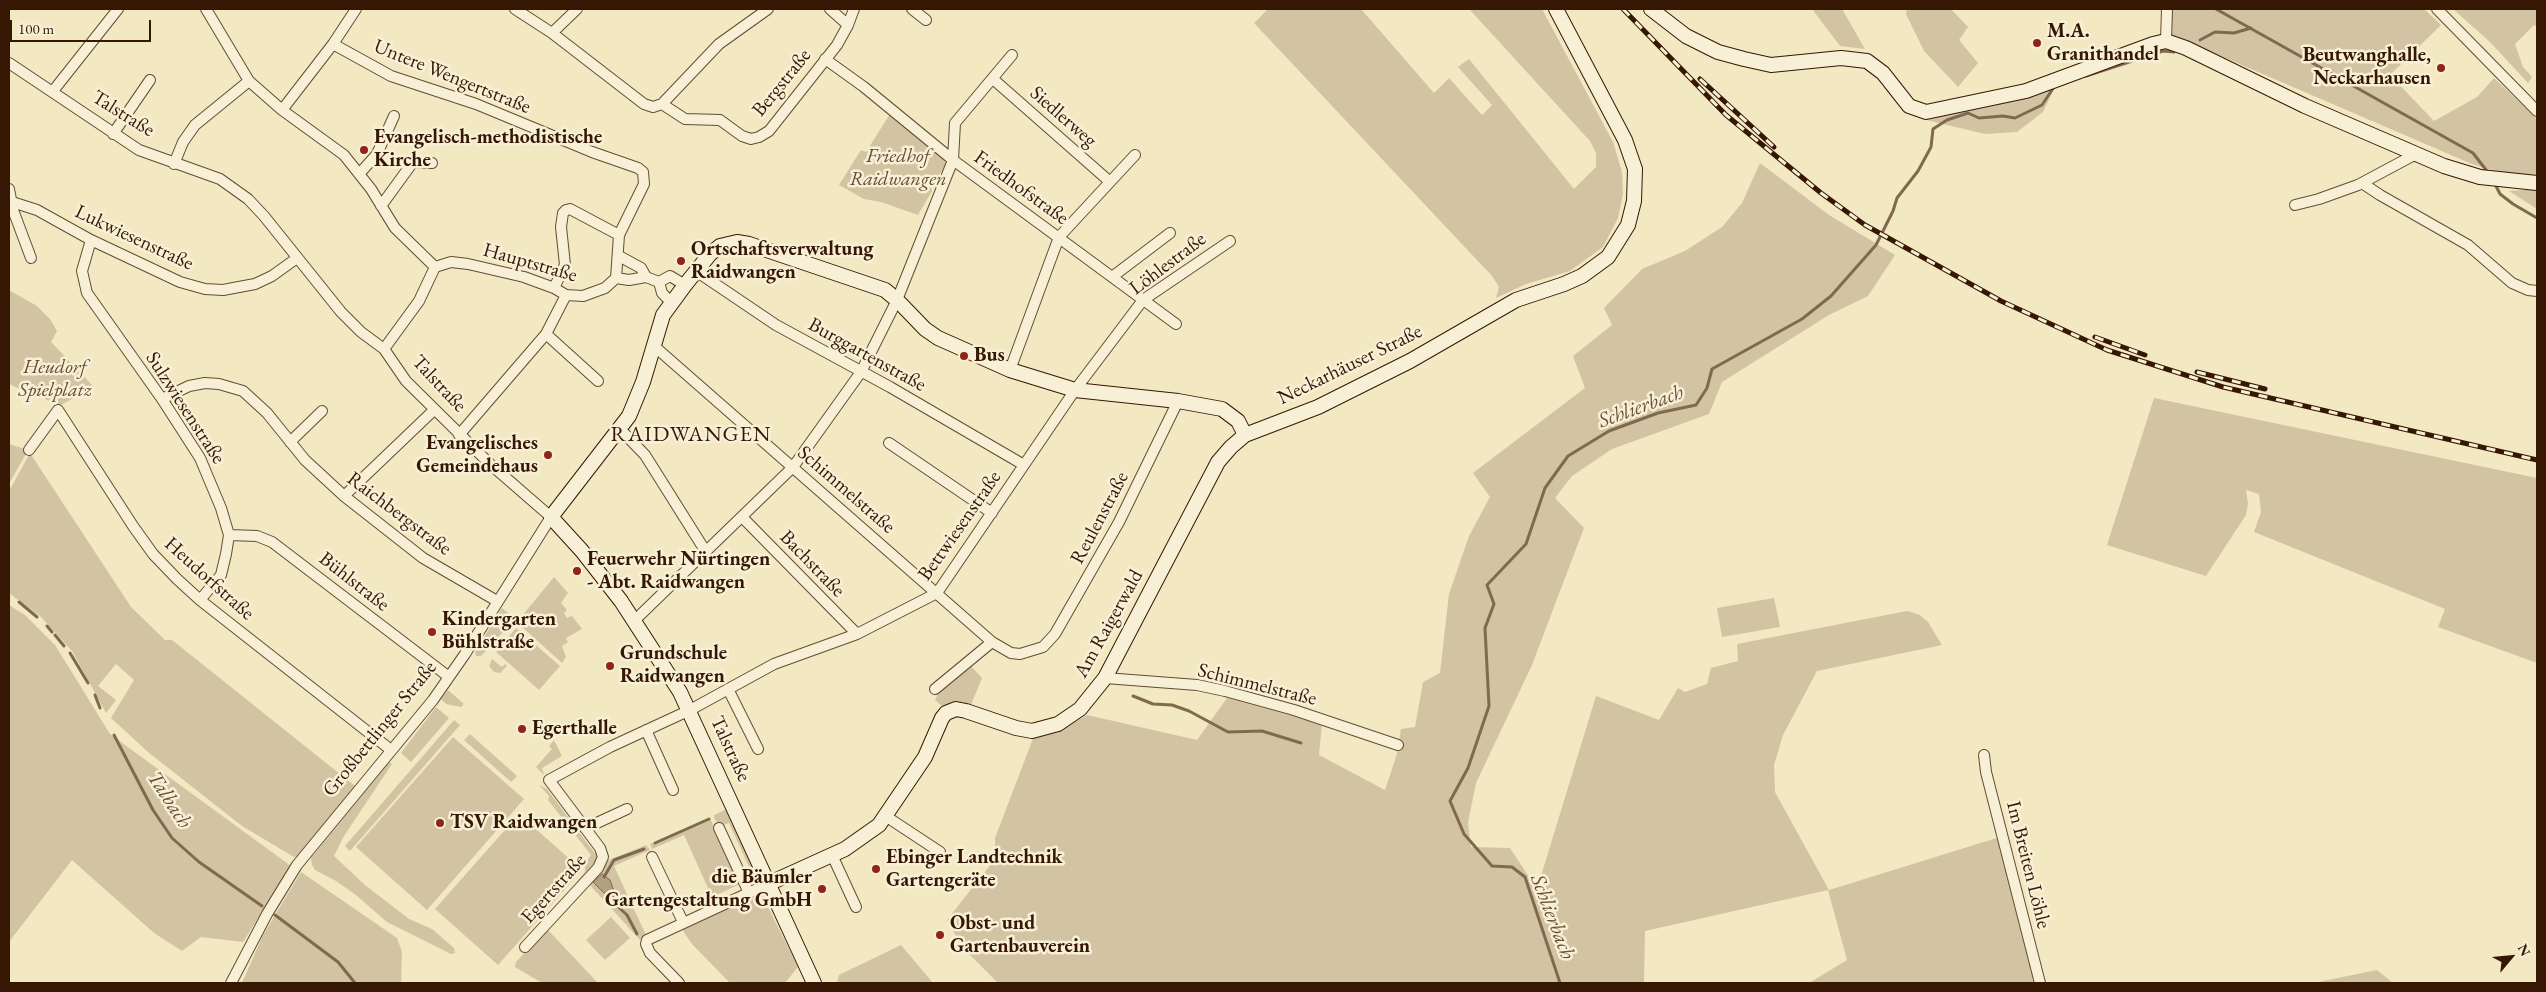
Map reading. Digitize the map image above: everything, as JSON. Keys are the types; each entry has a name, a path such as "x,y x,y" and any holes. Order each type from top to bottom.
{"street":[{"path":"52,91 118,9"},
{"path":"206,9 249,81 282,110 344,155 360,173 394,228 435,267 419,301 384,349"},
{"path":"282,110 333,44 356,9"},
{"path":"515,9 552,33 644,104 653,107 662,104 719,44 768,9"},
{"path":"552,33 577,9"},
{"path":"830,9 848,24"},
{"name":"Bergstraße","path":"662,104 685,119 720,120 742,136 751,139 768,131 825,59 848,24 854,9"},
{"path":"912,9 926,20"},
{"name":"Neckarhäuser Straße","path":"1245,435 1318,407 1410,361 1516,300 1582,276 1608,257 1628,225 1634,201 1635,169 1625,140 1556,9"},
{"path":"1651,9 1686,36 1718,52 1744,59 1771,65 1841,58 1867,61 1883,73 1909,106 1926,112 2026,91 2153,44 2166,41 2186,48 2304,106 2416,154 2480,177 2537,183"},
{"path":"2166,41 2167,9"},
{"path":"2437,9 2537,111"},
{"name":"Untere Wengertstraße","path":"333,44 391,76 476,104 592,152 638,168 642,172 644,184 619,235 616,278"},
{"path":"635,620 793,467 862,372 897,300 954,160 955,123 1012,55"},
{"name":"Friedhofstraße","path":"825,59 864,87 954,160 1176,324"},
{"name":"Talstraße","path":"9,63 139,150 174,164 205,172 235,189 264,216 297,258 361,332 384,349 406,381 459,435 551,517 600,572 635,620 690,710 808,965 814,983"},
{"name":"Siedlerweg","path":"993,79 1109,182"},
{"path":"113,134 150,80"},
{"path":"174,164 183,142 194,125 249,81"},
{"path":"360,173 377,154 394,116"},
{"path":"2295,205 2338,193 2362,183 2416,154"},
{"path":"1010,370 1059,237 1134,155"},
{"path":"381,206 394,191 413,162 432,163"},
{"path":"2362,183 2468,245 2512,283 2528,290 2537,291"},
{"path":"9,189 12,210 30,258"},
{"name":"Lukwiesenstraße","path":"10,200 37,210 92,240 180,282 205,289 223,290 255,284 272,276 297,258"},
{"path":"554,288 565,265 561,227 563,213 566,210 570,209 619,235"},
{"path":"1112,276 1170,233"},
{"name":"Sulzwiesenstraße","path":"92,240 82,270 87,293 162,399 200,458 221,508 229,535 221,575 200,600"},
{"name":"Löhlestraße","path":"1075,390 1143,300 1230,241"},
{"path":"696,271 720,246 737,242 749,244 884,290 938,338 1010,370 1075,390 1178,400 1222,409 1238,421 1245,435"},
{"path":"619,256 641,268 646,276 659,282 662,293 671,302"},
{"name":"Hauptstraße","path":"435,267 451,262 468,264 524,277 554,288 566,295 588,296 605,288 616,278"},
{"name":"Großbettlinger Straße","path":"231,983 267,914 297,865 433,700 551,517 620,430 638,395 664,315 671,302 696,271"},
{"name":"Burggartenstraße","path":"696,271 776,325 1024,465"},
{"path":"616,278 629,280 646,276"},
{"path":"659,282 670,276 685,285"},
{"path":"459,435 546,334 566,295"},
{"path":"546,334 598,381"},
{"name":"Schimmelstraße","path":"654,346 992,642 1011,652 1020,654 1043,647"},
{"name":"Raichbergstraße","path":"162,399 197,385 219,384 232,386 243,391 259,403 311,466 344,496 423,558 497,601"},
{"name":"Bettwiesenstraße","path":"690,710 774,664 857,634 937,593 1075,390"},
{"name":"Reulenstraße","path":"1043,647 1055,634 1118,522 1178,400"},
{"name":"Heudorfstraße","path":"29,450 58,410 153,554 200,600 391,750"},
{"path":"344,496 434,410"},
{"path":"290,442 322,411"},
{"path":"620,430 645,456 706,552"},
{"name":"Am Raigerwald","path":"770,883 860,841 887,816 925,757 946,713 956,709 1016,728 1032,731 1047,728 1071,716 1088,700 1104,678 1218,462 1230,447 1245,435"},
{"path":"889,443 992,513"},
{"name":"Bachstraße","path":"742,517 857,634"},
{"name":"Bühlstraße","path":"229,535 257,536 272,542 449,677"},
{"path":"936,689 992,642"},
{"name":"Schimmelstraße","path":"1104,678 1197,685 1225,691 1303,712 1398,744"},
{"path":"728,689 758,749"},
{"name":"Egertstraße","path":"525,947 602,863 602,851 548,780 610,747 690,710"},
{"path":"646,730 673,790"},
{"name":"Im Breiten Löhle","path":"1984,755 1986,772 2040,983"},
{"name":"Egertstraße","path":"586,828 627,809"},
{"path":"887,816 940,852"},
{"path":"719,828 749,893"},
{"path":"832,855 856,907"},
{"path":"652,856 683,922"},
{"path":"679,983 650,953 646,944 650,938 770,883"}],"green space":[{"path":"1268,9 1361,9 1434,93 1449,78 1482,115 1492,105 1458,67 1469,59 1574,189 1596,167 1596,153 1590,141 1470,10 1542,9 1613,142 1622,172 1623,194 1618,218 1603,247 1570,271 1526,284 1496,298 1499,287 1492,276 1254,23"},
{"path":"1812,9 1842,9 1865,49 1840,46"},
{"path":"1907,9 1951,9 1968,27 1959,40 1978,63 1958,87 1924,51 1906,14"},
{"path":"2171,9 2424,9 2441,25 2390,75 2434,121 2477,97 2494,78 2537,119 2537,175 2498,172 2472,164 2172,35"},
{"path":"2453,9 2537,9 2537,27 2534,25 2515,44 2523,67 2532,77 2528,83 2490,42"},
{"path":"2054,89 2043,112 2017,132 1985,134 1926,120"},
{"name":"Friedhof Raidwangen","path":"890,114 944,160 946,164 931,187 932,191 918,215 881,202 864,199 839,185 861,150 866,152"},
{"path":"1760,163 1829,215 1895,255 1868,296 1829,315 1722,382 1709,414 1612,449 1572,476 1555,498 1584,528 1532,665 1476,783 1468,823 1471,847 1510,848 1537,889 1596,696 1659,720 1678,688 1685,692 1707,684 1711,668 1738,661 1737,644 1907,611 1920,615 1928,622 1942,645 1817,671 1783,735 1774,765 1775,792 1829,890 2000,837 2036,983 1809,983 1847,960 1828,890 1645,931 1644,983 998,983 963,948 947,920 995,859 995,838 1034,736 1056,733 1087,715 1197,740 1227,698 1322,724 1319,755 1385,790 1397,754 1401,729 1415,727 1423,682 1440,673 1449,594 1469,536 1490,497 1473,473 1585,388 1573,356 1612,325 1604,308 1642,269 1685,251 1722,227 1742,203"},
{"path":"2537,189 2537,209 2509,191"},
{"name":"Heudorf Spielplatz","path":"9,290 37,306 50,319 57,331 51,342 94,387 59,406 24,388 22,390 9,384"},
{"path":"2154,398 2537,478 2537,663 2438,627 2445,609 2254,532 2261,512 2259,494 2246,490 2248,503 2246,515 2206,576 2107,545"},
{"path":"9,444 28,450 9,484"},
{"path":"30,453 131,607 165,640 172,640 355,786 298,856 294,857 242,826 148,752 111,718 134,680 116,664 98,686 116,700 106,713 72,651 40,616 9,593 9,491"},
{"path":"554,577 568,593 561,603 567,610 564,613 567,618 572,616 582,629 566,638 568,642 562,646 566,657 562,663 521,626 526,621 522,616"},
{"path":"1774,598 1780,627 1722,637 1717,608"},
{"path":"9,605 25,615 55,645 110,734 291,866 243,942 201,937 182,951 154,933 72,860 9,942"},
{"path":"502,608 517,620 513,621 481,656 476,656 475,652"},
{"path":"516,628 560,666 539,690 496,652"},
{"path":"492,659 502,667 505,664 507,666 500,673 494,672 489,666"},
{"path":"970,665 982,678 971,705 957,701 942,706 935,700 940,690"},
{"path":"448,690 464,704 461,707 446,704 441,699"},
{"path":"436,707 449,718 411,762 401,753"},
{"path":"454,720 460,725 350,851 345,846"},
{"path":"470,734 517,776 511,782 464,740"},
{"name":"TSV Raidwangen","path":"453,737 524,799 427,910 356,847"},
{"path":"554,740 562,756 542,768 544,775 536,767 552,749 549,746"},
{"path":"389,762 392,764 344,836 334,856 365,885 409,919 432,929 454,948 455,953 451,954 387,922 356,895 336,881 315,870 312,865 311,858"},
{"path":"539,785 547,789 599,859 596,866 556,907 585,872 585,863 591,855 548,800 549,796"},
{"path":"727,809 757,875 755,881 750,885 748,881 754,878 729,823 720,826 714,818 714,815"},
{"name":"TSV Raidwangen","path":"519,814 582,870 498,965 435,909"},
{"path":"710,818 740,884 712,897 684,835 652,849 650,844"},
{"path":"646,845 650,850 614,866 646,935 640,940 588,883 609,860"},
{"path":"301,872 397,938 402,952 401,983 242,983 263,935"},
{"path":"761,893 798,967 785,983 730,983 692,944 681,928"},
{"path":"611,917 630,938 605,960 586,940"},
{"path":"547,929 598,983 542,983 515,967 516,962"},
{"path":"901,945 933,983 837,983 839,975"},
{"path":"2377,970 2393,983 2318,982"}],"shaded area":[{"path":"602,874 610,880 614,891 613,902 593,882"}],"waterway":[{"path":"2216,9 2473,153 2490,175"},
{"name":"Schlierbach","path":"2200,40 2215,32 2234,33 2251,28"},
{"name":"Schlierbach","path":"2086,76 2163,51 2174,52"},
{"name":"Schlierbach","path":"1560,983 1525,877 1512,867 1492,866 1464,834 1450,801 1468,768 1489,706 1485,628 1494,604 1487,585 1526,544 1545,488 1568,456 1609,431 1658,413 1696,405 1707,388 1712,369 1802,319 1831,296 1876,245 1893,211 1897,198 1918,171 1931,147 1933,129 1947,120 1968,113 1979,118 2003,116 2015,118 2042,105 2054,87"},
{"path":"2494,182 2500,194 2537,218"},
{"name":"Talbach","path":"19,602 37,617"},
{"name":"Talbach","path":"47,626 52,632"},
{"name":"Talbach","path":"55,635 64,646"},
{"name":"Talbach","path":"70,653 88,683"},
{"name":"Talbach","path":"95,695 100,708"},
{"path":"1133,696 1153,704 1172,705 1189,711 1228,732 1262,731 1301,743"},
{"name":"Talbach","path":"114,735 153,810 172,838 199,862 262,906"},
{"path":"655,843 709,819"},
{"path":"604,877 614,860 644,849"},
{"path":"613,902 627,915 637,934"},
{"name":"Talbach","path":"275,915 338,962 355,983"}],"railway":[{"path":"1623,9 1726,115 1821,193 1865,225 2001,301 2107,350 2223,387 2537,460"},
{"path":"1700,79 1774,147"},
{"path":"2095,337 2145,355"},
{"path":"2197,372 2265,389"}],"place":[{"name":"M.A. Granithandel","path":"2037,43"},
{"name":"Beutwanghalle, Neckarhausen","path":"2441,68"},
{"name":"Evangelisch-methodistische Kirche","path":"364,150"},
{"name":"Ortschaftsverwaltung Raidwangen","path":"681,261"},
{"name":"Bus","path":"964,356"},
{"name":"Evangelisches Gemeindehaus","path":"548,455"},
{"name":"Feuerwehr Nürtingen - Abt. Raidwangen","path":"577,571"},
{"name":"Kindergarten Bühlstraße","path":"432,632"},
{"name":"Grundschule Raidwangen","path":"610,666"},
{"name":"Egerthalle","path":"522,729"},
{"name":"TSV Raidwangen","path":"440,823"},
{"name":"Ebinger Landtechnik Gartengeräte","path":"876,869"},
{"name":"die Bäumler Gartengestaltung GmbH","path":"822,889"},
{"name":"Obst- und Gartenbauverein","path":"940,935"}],"district":[{"name":"RAIDWANGEN","path":"691,435"}]}
